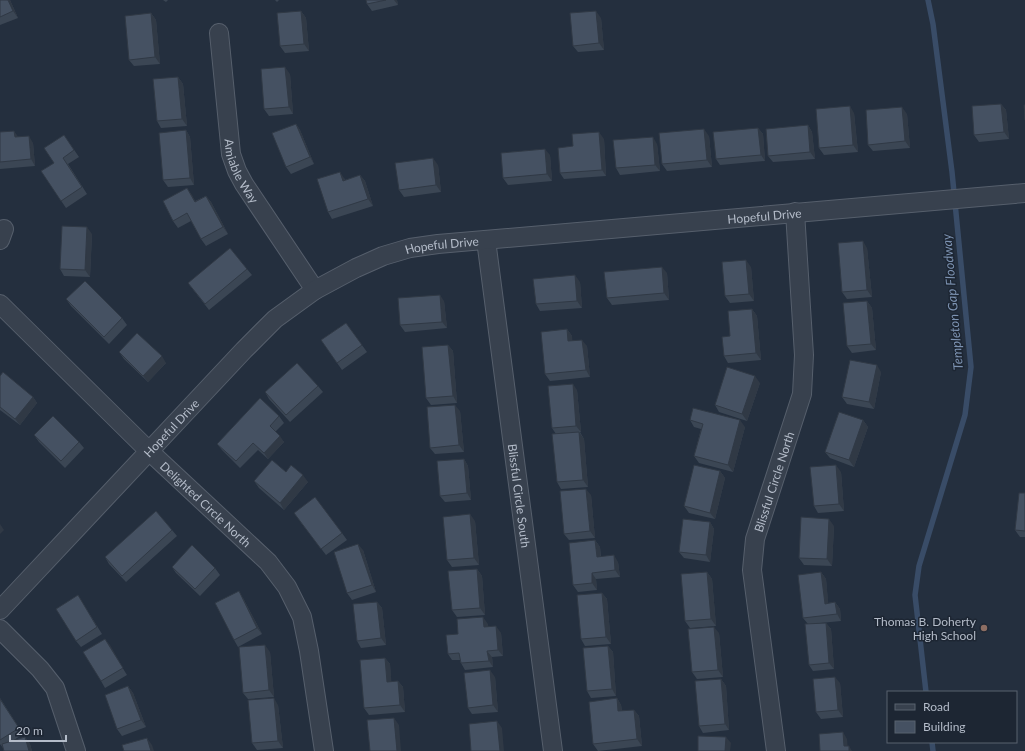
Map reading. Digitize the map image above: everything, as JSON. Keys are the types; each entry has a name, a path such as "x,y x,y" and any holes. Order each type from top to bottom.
{"street":[{"name":"Amiable Way","path":"219,33 231,154 237,171 315,290"},
{"name":"Hopeful Drive","path":"0,610 275,318 315,290 356,268 383,256 410,248 438,244 1025,193"},
{"name":"Blissful Circle North","path":"776,751 752,570 755,539 802,394 804,354 795,212"},
{"name":"Blissful Circle South","path":"486,240 553,751"},
{"name":"Delighted Circle North","path":"0,304 149,451 268,562 287,587 302,617 309,651 324,751"},
{"path":"0,629 40,668 55,688 76,751"}],"building":[{"path":"0,0 8,0 13,11 0,17"},
{"path":"366,0 386,0 367,4"},
{"path":"301,11 304,44 280,46 277,13"},
{"path":"596,11 599,43 573,46 570,13"},
{"path":"151,13 155,57 129,60 125,16"},
{"path":"285,67 289,107 264,109 261,69"},
{"path":"178,77 182,119 157,121 153,79"},
{"path":"1001,104 1004,132 974,135 972,106"},
{"path":"850,106 853,145 819,148 816,109"},
{"path":"902,107 905,141 868,145 866,110"},
{"path":"296,124 310,157 286,167 272,133"},
{"path":"808,125 810,152 768,156 766,129"},
{"path":"758,128 761,155 716,159 713,132"},
{"path":"704,129 707,160 662,164 659,133"},
{"path":"186,130 190,178 163,180 159,133"},
{"path":"14,131 15,137 29,136 31,159 0,162 0,132"},
{"path":"599,132 602,170 560,173 558,148 573,146 572,134"},
{"path":"64,135 74,150 63,158 82,187 61,201 41,171 54,163 44,148"},
{"path":"653,137 655,165 616,168 613,140"},
{"path":"545,149 547,174 503,178 501,153"},
{"path":"433,158 436,185 399,190 395,163"},
{"path":"340,172 343,181 360,175 368,199 328,212 317,179"},
{"path":"187,188 195,202 206,196 223,227 201,239 187,213 173,221 163,201"},
{"path":"62,226 87,227 85,270 60,269"},
{"path":"863,241 867,290 842,292 838,243"},
{"path":"230,248 247,269 205,304 188,283"},
{"path":"746,260 749,294 725,296 722,262"},
{"path":"662,267 664,293 607,298 604,272"},
{"path":"575,275 577,301 536,304 533,279"},
{"path":"85,281 122,318 104,337 66,299"},
{"path":"440,295 442,322 400,325 398,298"},
{"path":"867,301 871,344 847,346 843,303"},
{"path":"752,309 756,353 724,356 722,337 730,336 728,311"},
{"path":"346,323 362,345 337,363 321,340"},
{"path":"567,329 568,341 582,340 586,370 545,374 541,332"},
{"path":"137,333 162,356 143,376 119,352"},
{"path":"448,345 453,396 426,398 422,347"},
{"path":"850,360 877,365 869,402 842,397"},
{"path":"297,363 318,386 286,415 265,392"},
{"path":"727,367 755,376 742,414 715,405"},
{"path":"3,372 33,397 15,419 0,407 0,376"},
{"path":"573,384 576,426 552,428 548,386"},
{"path":"260,398 279,416 270,426 280,436 264,453 253,443 236,461 217,444"},
{"path":"455,405 459,445 430,448 427,407"},
{"path":"693,408 740,420 728,465 694,456 703,424 690,420"},
{"path":"839,412 863,420 849,460 825,452"},
{"path":"53,416 79,442 61,461 34,435"},
{"path":"579,432 583,480 557,482 552,434"},
{"path":"464,459 467,493 440,496 437,461"},
{"path":"272,460 286,472 291,465 303,475 280,503 254,481"},
{"path":"694,465 720,471 710,513 684,506"},
{"path":"836,465 839,504 814,506 810,467"},
{"path":"586,489 590,531 564,534 560,491"},
{"path":"1019,493 1025,493 1025,531 1015,530"},
{"path":"315,497 342,533 321,549 294,513"},
{"path":"156,511 172,530 122,576 105,557"},
{"path":"470,514 474,558 447,560 443,517"},
{"path":"801,517 829,519 827,559 799,558"},
{"path":"683,519 710,522 706,555 679,552"},
{"path":"595,540 597,557 614,555 615,570 592,573 592,583 573,585 569,543"},
{"path":"358,544 372,585 347,593 334,552"},
{"path":"192,545 215,568 195,589 172,567"},
{"path":"477,569 480,608 452,610 448,571"},
{"path":"707,572 711,619 685,621 681,574"},
{"path":"821,572 825,604 835,602 837,614 803,618 798,575"},
{"path":"239,591 257,628 234,640 215,603"},
{"path":"602,593 606,637 581,639 577,595"},
{"path":"78,595 97,627 76,641 56,609"},
{"path":"377,602 381,638 357,641 353,604"},
{"path":"483,617 484,627 496,626 498,650 487,651 489,661 461,663 459,653 448,654 446,635 458,634 457,619"},
{"path":"826,623 829,663 809,665 805,624"},
{"path":"714,627 718,670 692,672 688,629"},
{"path":"105,639 123,668 101,681 83,652"},
{"path":"265,645 269,690 243,693 239,647"},
{"path":"608,646 612,689 587,691 583,648"},
{"path":"385,658 387,682 398,681 400,705 364,708 360,660"},
{"path":"490,670 493,705 468,708 464,673"},
{"path":"835,677 838,710 816,712 813,679"},
{"path":"721,679 725,724 699,726 695,681"},
{"path":"128,686 141,720 117,729 105,695"},
{"path":"274,698 278,741 252,743 248,700"},
{"path":"617,698 618,711 634,710 637,739 593,744 589,702"},
{"path":"0,699 19,728 0,740"},
{"path":"394,718 397,751 370,751 367,720"},
{"path":"497,721 500,751 471,751 469,724"},
{"path":"843,732 844,746 849,746 849,751 820,751 819,734"},
{"path":"698,736 726,737 725,751 698,751"},
{"path":"25,737 29,751 4,751 2,744"},
{"path":"147,738 151,751 124,751 122,745"}],"waterway":[{"name":"Templeton Gap Floodway","path":"926,691 915,595 919,566 965,415 971,367 952,172 933,24 928,0"},
{"name":"Templeton Gap Floodway","path":"932,743 933,751"}],"place":[{"name":"Thomas B. Doherty High School","path":"984,628"}]}
